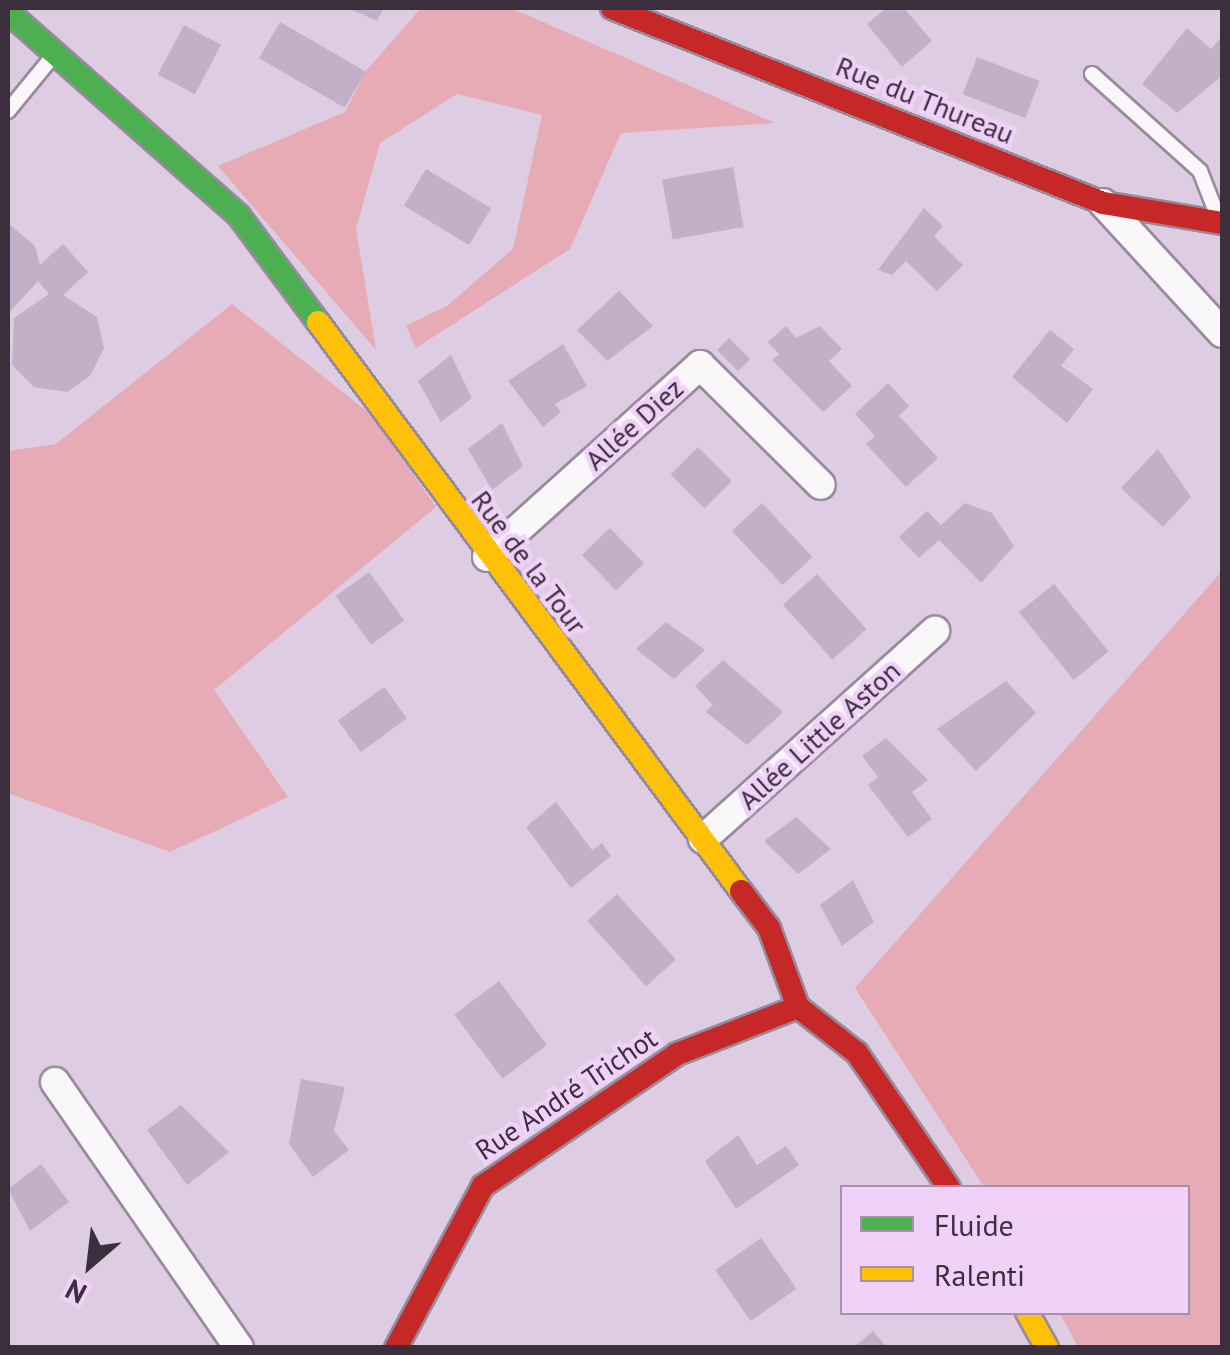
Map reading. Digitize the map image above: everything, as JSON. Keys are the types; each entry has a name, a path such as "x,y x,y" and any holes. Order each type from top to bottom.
{"street":[{"name":"Rue du Thureau","path":"612,8 1103,204 1222,222"},
{"name":"Rue de la Tour","path":"8,12 239,216 486,557 769,928 798,1007"},
{"path":"1103,204 1222,333"},
{"name":"Allée Diez","path":"486,557 700,365 820,484"},
{"name":"Allée Little Aston","path":"703,839 935,631"},
{"path":"798,1007 857,1053 947,1185"},
{"name":"Rue André Trichot","path":"396,1348 483,1186 677,1054 798,1007"},
{"path":"54,1082 239,1348"},
{"path":"1029,1315 1047,1348"}],"lane":[{"path":"8,111 56,52"},
{"path":"1092,74 1200,171 1222,222"}],"shaded area":[{"path":"421,8 511,8 775,123 621,133 570,249 416,348 406,326 447,306 513,249 542,115 457,94 380,143 356,229 376,350 218,166 345,112 366,71"},
{"path":"232,304 374,417 436,507 214,690 288,797 170,852 8,793 8,451 56,444"},
{"path":"1222,571 1222,1347 1078,1347 1061,1315 1190,1315 1190,1185 983,1185 855,988"}],"building":[{"path":"348,8 384,8 377,21"},
{"path":"886,8 904,8 932,41 902,67 867,24"},
{"path":"280,22 366,72 345,108 259,58"},
{"path":"184,25 221,45 195,94 158,74"},
{"path":"1187,28 1211,49 1222,36 1222,76 1177,113 1142,84"},
{"path":"977,57 1040,81 1025,118 963,94"},
{"path":"733,167 744,227 673,240 662,180"},
{"path":"426,169 491,208 469,245 404,206"},
{"path":"924,208 943,226 934,236 963,265 937,291 906,261 892,275 878,270"},
{"path":"8,223 35,246 40,265 63,244 88,272 63,295 97,317 104,348 90,376 67,392 34,387 12,365 14,318 49,294 38,281 8,314"},
{"path":"619,291 653,326 607,361 577,330"},
{"path":"786,326 796,338 820,326 842,349 829,361 852,386 823,412 772,360 779,354 768,342"},
{"path":"1050,330 1074,349 1061,366 1093,389 1067,423 1012,377"},
{"path":"729,338 750,359 738,371 717,350"},
{"path":"563,344 587,386 555,404 561,412 543,427 508,381"},
{"path":"451,355 472,398 441,422 418,381"},
{"path":"888,383 909,406 899,416 938,458 906,487 866,444 875,436 855,414"},
{"path":"502,423 523,466 492,490 468,449"},
{"path":"698,447 732,481 704,509 670,475"},
{"path":"1158,449 1191,497 1163,527 1121,488"},
{"path":"762,503 812,557 782,585 732,531"},
{"path":"965,503 992,513 1014,546 981,583 939,540 919,558 899,537 927,511 941,525"},
{"path":"610,528 644,563 616,590 582,555"},
{"path":"369,572 404,621 371,645 336,596"},
{"path":"817,574 867,629 832,660 783,605"},
{"path":"1054,584 1109,652 1074,680 1019,612"},
{"path":"666,622 705,650 674,679 636,649"},
{"path":"723,660 783,712 747,745 706,712 713,705 695,686"},
{"path":"1006,681 1036,713 976,771 937,729"},
{"path":"384,687 407,719 361,752 338,721"},
{"path":"886,738 928,780 912,792 932,819 908,837 868,785 878,777 862,756"},
{"path":"556,802 592,850 602,843 611,856 571,888 526,827"},
{"path":"796,817 831,849 798,874 764,841"},
{"path":"853,880 874,922 842,946 820,905"},
{"path":"617,894 676,959 646,986 587,921"},
{"path":"499,981 547,1045 502,1079 454,1015"},
{"path":"301,1079 345,1087 334,1131 349,1150 313,1177 289,1144"},
{"path":"181,1105 229,1152 187,1185 147,1130"},
{"path":"738,1135 757,1165 786,1146 799,1165 736,1209 705,1161"},
{"path":"41,1164 69,1202 30,1231 8,1189"},
{"path":"761,1238 797,1289 751,1321 715,1270"},
{"path":"873,1331 886,1346 853,1348"}],"traffic: fast":[{"path":"8,12 239,216 318,322"}],"traffic: slow":[{"path":"318,322 741,891"},
{"path":"1029,1315 1047,1348"}],"traffic: jam":[{"path":"612,8 1103,203 1222,223"},
{"path":"741,891 769,928 798,1007 857,1053 947,1185"},
{"path":"396,1348 483,1186 677,1054 798,1007"}]}
